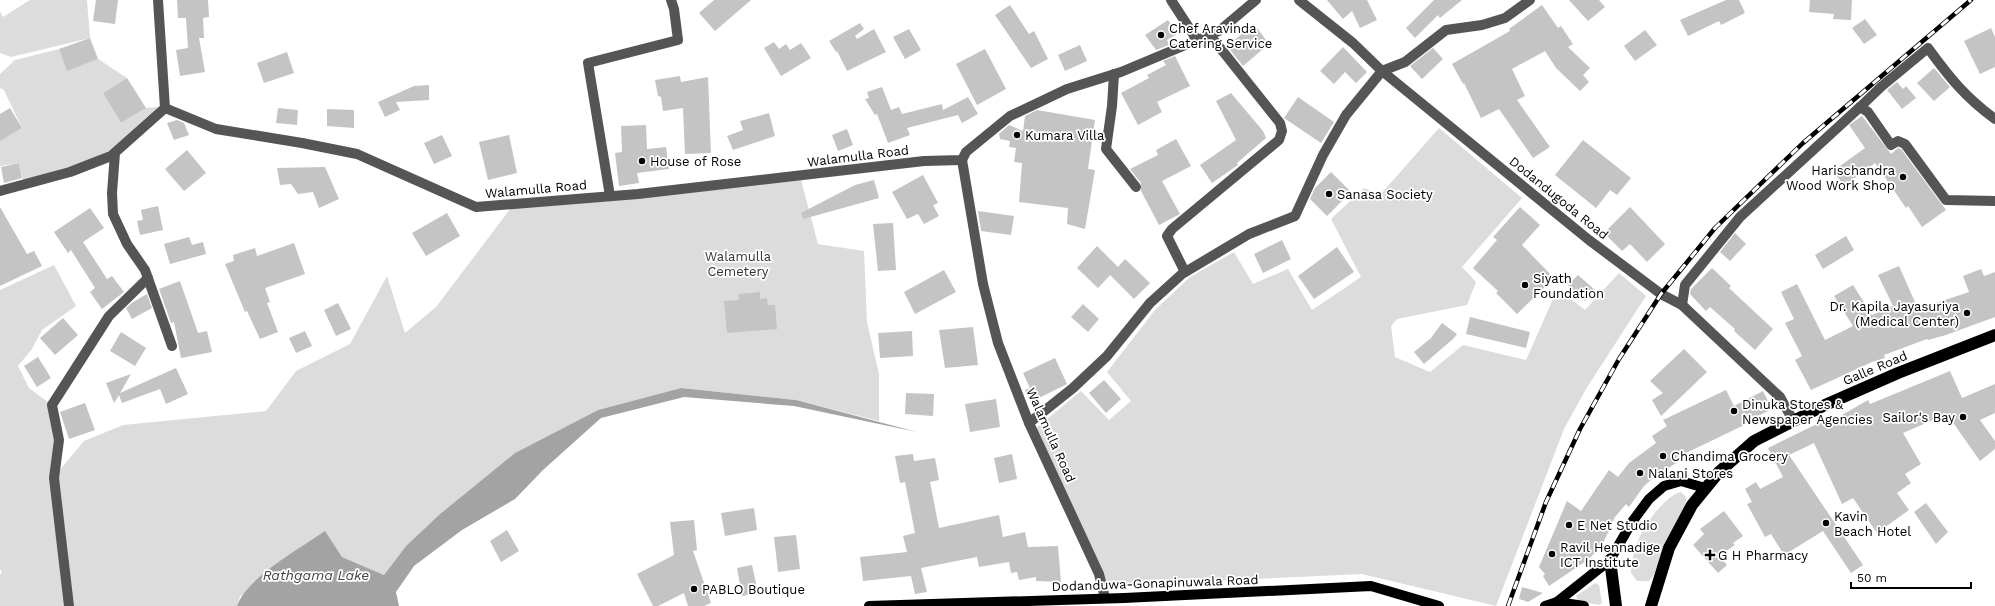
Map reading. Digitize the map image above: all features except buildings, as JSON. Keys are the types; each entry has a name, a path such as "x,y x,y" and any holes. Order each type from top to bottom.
{"highway":[{"name":"Galle Road","path":"1651,606 1660,570 1680,526 1705,488 1735,457 1754,441 1826,405 1898,373 1995,335"},
{"path":"1610,560 1616,606"}],"main road":[{"path":"1545,606 1557,602 1610,560 1632,522 1649,499 1664,486 1681,482 1705,488"},
{"name":"Dodanduwa-Gonapinuwala Road","path":"869,606 1105,598 1371,586 1439,606"},
{"path":"1557,602 1584,606"}],"street":[{"path":"0,191 70,172 115,153 165,108 158,0"},
{"path":"610,196 588,64 678,40 674,9 671,0"},
{"path":"1171,0 1197,40"},
{"path":"962,160 966,152 1010,116 1067,89 1114,74 1219,31 1256,0"},
{"name":"Dodandugoda Road","path":"1299,0 1353,43 1382,71 1589,240 1661,294 1682,305 1780,397 1794,422"},
{"path":"1030,423 1073,388 1107,356 1150,303 1185,272 1249,234 1295,216 1323,155 1346,115 1382,71 1405,62 1446,30 1482,25 1505,18 1530,0"},
{"path":"1185,272 1167,236 1172,229 1279,140 1282,131 1280,123 1209,34"},
{"path":"1682,305 1685,285 1740,217 1882,86 1928,48 1953,83 1974,104 1995,119"},
{"path":"1114,74 1112,106 1106,149 1136,187"},
{"path":"1860,107 1868,112 1891,145 1898,141 1905,144 1946,200 1995,201"},
{"name":"Walamulla Road","path":"165,108 216,129 302,143 357,154 476,207 610,196 924,161 962,160 983,284 998,343 1030,423 1098,574 1105,598"},
{"path":"115,153 112,193 113,214 127,244 145,270 172,346"},
{"path":"69,606 54,478 58,440 52,405 110,316 148,278"}],"green space":[{"path":"30,0 87,0 90,38 11,57 0,53 0,12 3,17"},
{"path":"59,49 67,70 98,59 127,78 103,93 121,123 146,108 158,107 109,151 69,168 23,180 19,163 0,166 0,133 3,139 22,128 4,90 0,88 0,74 15,60"},
{"path":"1439,128 1522,198 1462,267 1476,282 1467,305 1397,319 1391,326 1395,357 1430,372 1463,345 1526,360 1553,299 1564,294 1585,310 1619,273 1646,296 1586,389 1564,429 1496,606 1362,574 1107,586 1036,428 1081,391 1109,420 1131,401 1107,372 1155,310 1190,277 1234,252 1253,284 1288,269 1312,310 1361,277 1331,219 1364,188 1380,195"},
{"name":"Walamulla Cemetery","path":"800,176 818,244 864,251 867,322 879,374 879,421 796,400 681,388 598,410 515,453 440,514 406,546 384,575 342,557 240,596 237,606 0,606 0,575 2,572 0,569 0,290 54,265 76,306 42,330 32,349 18,366 29,388 52,405 59,440 54,477 84,441 123,425 266,411 296,371 350,344 387,276 405,333 436,307 514,204"},
{"path":"1681,492 1686,497 1686,506 1653,576 1649,581 1637,581 1631,573 1636,545 1644,529 1655,513 1668,499"},
{"path":"1595,583 1599,585 1602,603 1599,605 1578,601 1576,596"}],"water":[{"name":"Rathgama Lake","path":"681,388 796,400 917,432 794,406 684,397 601,418 543,470 515,499 462,530 414,566 396,592 399,606 237,606 242,595 262,574 325,531 342,557 384,575 406,546 440,514 515,453 598,410"}],"railway":[{"path":"1508,606 1546,502 1580,429 1619,359 1661,294 1715,228 1803,143 1971,0"}],"place":[{"name":"Chef Aravinda Catering Service","path":"1161,35"},
{"name":"Kumara Villa","path":"1017,135"},
{"name":"House of Rose","path":"642,161"},
{"name":"Harischandra Wood Work Shop","path":"1903,177"},
{"name":"Sanasa Society","path":"1329,194"},
{"name":"Siyath Foundation","path":"1525,285"},
{"name":"Dr. Kapila Jayasuriya (Medical Center)","path":"1967,313"},
{"name":"Dinuka Stores & Newspaper Agencies","path":"1734,411"},
{"name":"Sailor's Bay","path":"1963,417"},
{"name":"Chandima Grocery","path":"1663,456"},
{"name":"Nalani Stores","path":"1640,473"},
{"name":"Kavin Beach Hotel","path":"1826,523"},
{"name":"E Net Studio","path":"1569,525"},
{"name":"Ravil Hennadige ICT Institute","path":"1552,554"},
{"name":"G H Pharmacy","path":"1710,555"},
{"name":"PABLO Boutique","path":"694,589"}]}
